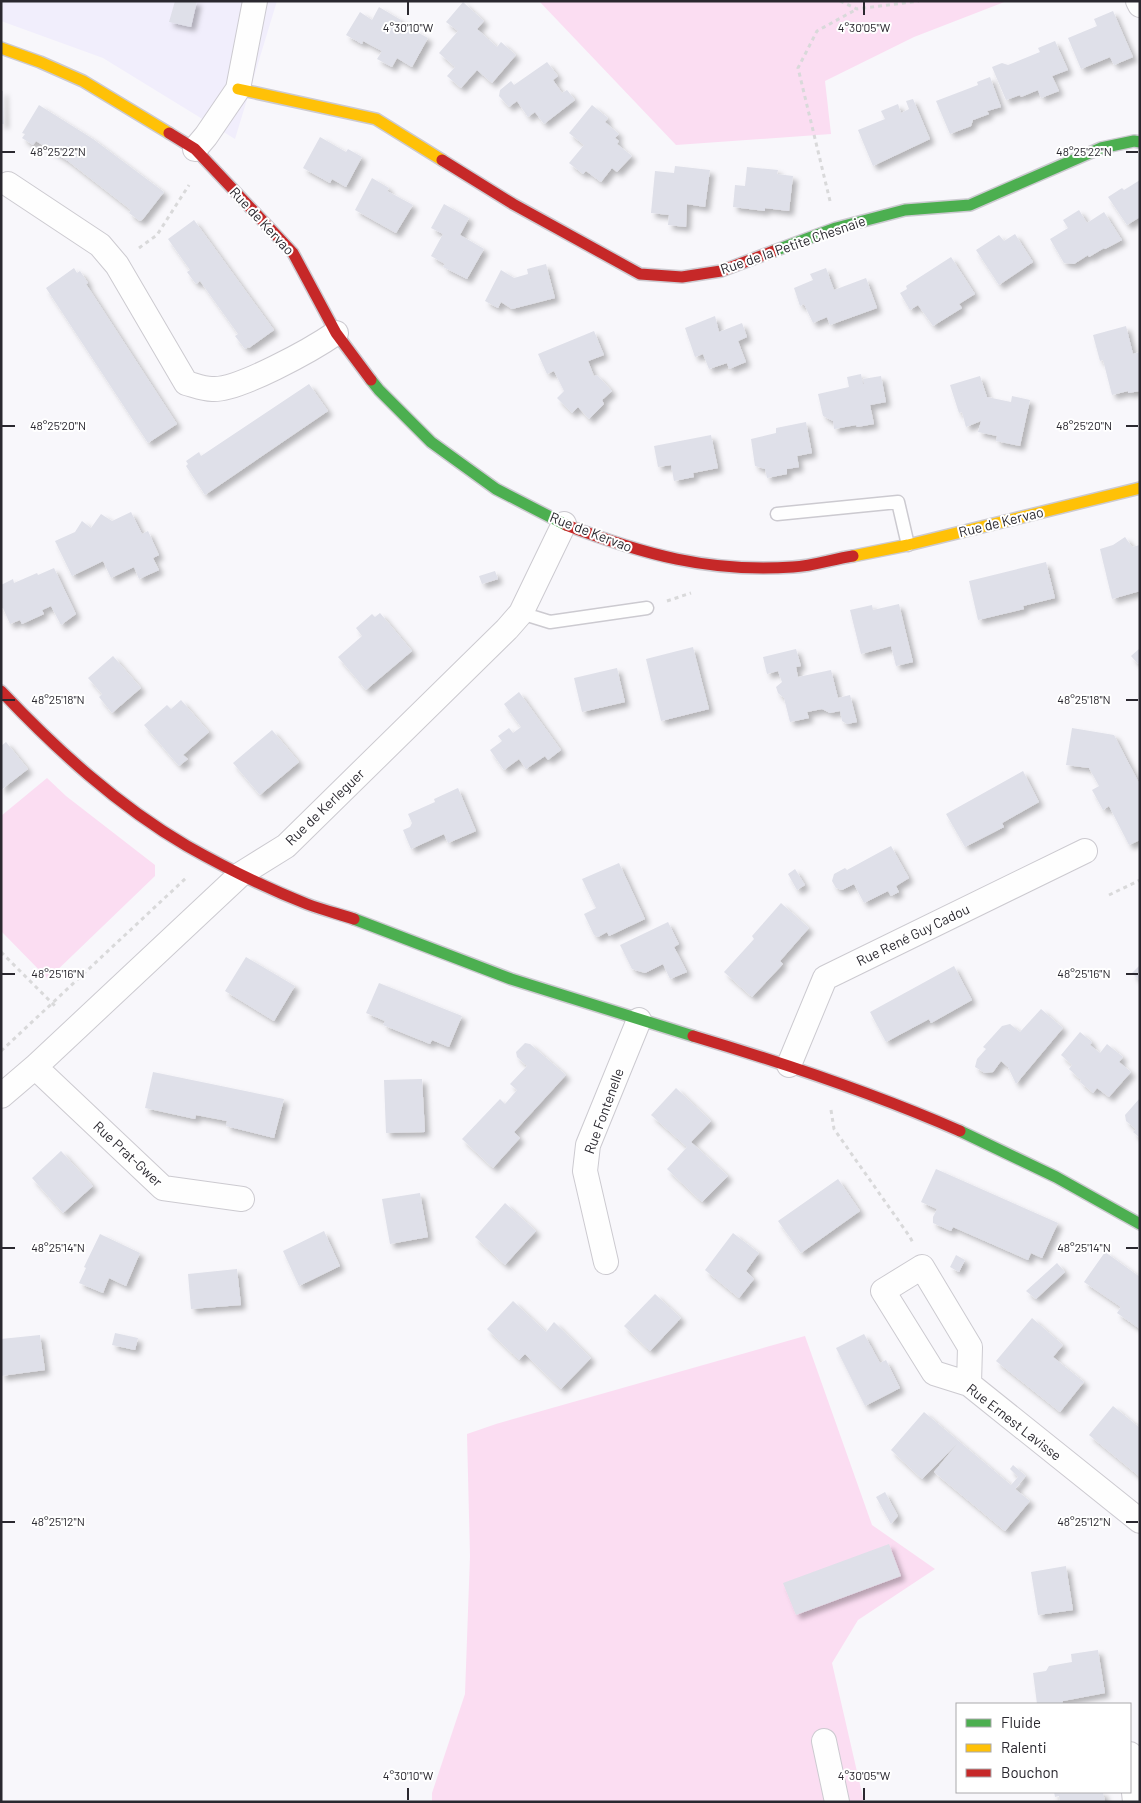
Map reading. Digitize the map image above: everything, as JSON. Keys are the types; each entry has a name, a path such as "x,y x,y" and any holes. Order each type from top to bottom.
{"street":[{"path":"195,149 238,89 254,1"},
{"path":"1138,1 1140,5"},
{"name":"Rue de Kervao","path":"1,48 40,62 83,81 195,149 293,253 336,333 379,390 431,442 496,489 564,524 620,545 677,560 730,568 794,567 908,545 1140,488"},
{"name":"Rue de la Petite Chesnaie","path":"238,89 376,119 512,204 640,274 682,277 721,271 836,228 905,210 970,204 1101,148 1134,141 1140,142"},
{"path":"8,184 100,245 117,265 186,383 212,390 239,385 318,345 336,333"},
{"name":"Rue de Kerleguer","path":"1,1096 35,1067 241,874 286,846 507,629 521,613 564,524"},
{"path":"1,691 87,774 137,812 186,845 241,874 310,905 355,920 472,966 639,1020 789,1065 926,1116 1014,1154 1140,1224"},
{"name":"Rue René Guy Cadou","path":"789,1065 825,978 1085,851"},
{"name":"Rue Fontenelle","path":"606,1262 585,1171 588,1145 639,1020"},
{"name":"Rue Prat-Gwer","path":"35,1067 163,1188 242,1199"},
{"path":"922,1267 970,1347 969,1384"},
{"name":"Rue Ernest Lavisse","path":"922,1267 883,1291 934,1373 969,1384 1140,1521"},
{"path":"824,1740 837,1802"},
{"path":"1131,1766 1134,1802"}],"lane":[{"path":"777,514 898,502 908,545"},
{"path":"521,613 550,622 647,608"}],"path":[{"path":"840,1 857,9"},
{"path":"836,228 798,68 816,31 857,9 919,1"},
{"path":"117,265 157,235 191,182 195,149"},
{"path":"647,608 699,590"},
{"path":"1,1051 208,857"},
{"path":"1109,895 1140,880"},
{"path":"1,952 76,1027"},
{"path":"825,1077 834,1129 910,1237 922,1267"}],"shaded area":[{"path":"1,1 277,1 235,139 103,58 1,21"},
{"path":"539,1 1007,1 914,37 825,81 831,134 676,145"},
{"path":"47,778 66,796 155,865 155,876 48,979 1,931 1,816"},
{"path":"805,1336 872,1525 935,1569 858,1620 832,1663 864,1802 432,1802 432,1793 465,1694 470,1556 467,1434 496,1424"}],"building":[{"path":"175,1 197,1 191,27 169,22"},
{"path":"463,2 484,21 477,29 497,47 501,42 516,55 492,83 477,70 461,88 447,76 455,67 439,53 458,31 446,22"},
{"path":"379,7 401,20 400,23 428,38 412,67 397,58 392,67 377,59 382,51 363,41 362,44 346,35 360,12 372,20"},
{"path":"1113,11 1133,57 1114,65 1110,57 1081,69 1068,38 1097,26 1094,19"},
{"path":"1055,41 1068,70 1052,76 1059,91 1041,98 1038,90 1021,97 1020,95 1006,100 992,67 1002,63 1008,65 1040,52 1038,48"},
{"path":"547,62 558,76 553,80 562,93 567,90 575,100 544,124 535,112 528,117 517,101 509,107 499,96 500,90 511,81 514,85"},
{"path":"990,77 1001,107 987,111 989,114 973,120 971,126 950,134 936,101 978,85 977,82"},
{"path":"1,91 3,91 4,124 1,124"},
{"path":"913,99 930,139 873,166 858,130 885,119 881,111 898,104 901,113 909,109 906,101"},
{"path":"39,105 93,139 164,192 143,219 140,221 129,213 131,210 68,161 36,141 33,145 22,138 25,134 22,133"},
{"path":"592,105 608,118 605,122 619,134 615,138 619,141 617,144 632,156 617,172 612,168 601,182 586,171 583,174 569,163 584,145 569,133"},
{"path":"320,137 346,152 348,149 362,157 346,187 332,179 330,183 303,168"},
{"path":"675,166 710,170 705,207 687,204 686,227 668,225 669,215 651,213 655,171 674,173"},
{"path":"747,167 778,170 777,174 793,176 789,211 765,208 765,211 733,207 735,185 745,186"},
{"path":"372,178 389,188 387,191 413,205 396,233 355,210"},
{"path":"1140,180 1140,217 1127,225 1108,197"},
{"path":"444,204 469,218 460,235 484,249 467,279 443,267 445,264 431,256 443,234 431,228"},
{"path":"1079,210 1087,223 1104,212 1122,240 1089,257 1088,255 1074,264 1064,263 1050,239 1068,228 1063,220"},
{"path":"194,220 274,330 249,348 245,349 235,336 238,334 200,281 196,284 187,272 190,270 168,239"},
{"path":"1015,234 1033,262 999,285 976,250 999,235 1004,241"},
{"path":"951,257 975,294 959,304 962,308 933,326 918,305 910,310 900,293 907,289 906,286"},
{"path":"546,264 555,298 512,309 501,302 498,308 485,301 501,270 514,278 528,274 527,269"},
{"path":"74,268 77,273 80,271 88,283 86,284 177,424 148,443 46,288"},
{"path":"826,268 834,290 866,278 877,308 830,325 827,317 813,323 804,304 800,306 794,288 813,280 810,274"},
{"path":"715,316 719,332 742,323 747,337 738,341 746,362 729,369 727,363 709,369 703,354 695,357 685,328"},
{"path":"1126,326 1133,354 1140,352 1140,391 1128,393 1128,391 1112,395 1103,360 1100,361 1093,335"},
{"path":"594,331 604,355 588,361 594,376 597,375 612,391 602,400 604,404 589,419 578,407 572,413 557,398 564,391 554,371 547,374 538,354"},
{"path":"861,374 863,384 863,379 881,376 886,402 870,405 874,424 834,429 833,421 823,416 818,394 849,387 847,377"},
{"path":"980,376 987,397 1011,402 1012,396 1030,400 1020,446 996,441 997,436 978,432 981,421 966,427 962,412 959,413 950,385"},
{"path":"309,384 328,411 205,495 186,466 188,464 186,461 199,452 201,456"},
{"path":"806,422 812,453 797,456 799,467 787,469 787,474 767,478 765,469 755,466 751,439 776,433 776,428"},
{"path":"711,435 718,468 693,473 694,477 674,481 671,465 658,467 654,446"},
{"path":"131,512 142,534 148,531 159,555 153,558 159,570 139,579 134,567 111,578 103,561 72,576 55,541 75,532 82,521 91,528 101,514 112,521"},
{"path":"1125,537 1132,547 1140,545 1140,591 1112,599 1100,549 1113,545"},
{"path":"1046,562 1055,598 1023,606 1024,609 978,620 969,581"},
{"path":"54,568 76,614 61,625 51,606 42,610 44,614 22,624 20,620 10,624 3,608 1,609 1,585 13,579 14,583"},
{"path":"495,571 498,579 482,584 479,576"},
{"path":"899,604 913,662 896,666 891,646 861,654 850,610 872,605 873,610"},
{"path":"380,613 412,651 366,690 338,657 362,636 356,628 372,614 375,617"},
{"path":"693,647 709,709 661,721 646,659"},
{"path":"1140,648 1140,663 1138,664 1131,656"},
{"path":"796,649 801,666 796,667 798,677 831,670 838,698 850,695 857,722 847,724 842,721 840,711 830,713 822,709 807,712 809,718 790,722 784,698 778,693 776,687 782,682 778,671 767,674 763,657"},
{"path":"113,656 141,688 112,713 99,697 102,694 88,678"},
{"path":"617,668 625,702 582,712 574,678"},
{"path":"519,692 561,750 548,760 545,756 526,769 519,759 504,770 490,750 502,741 498,736 509,728 513,733 521,727 504,704"},
{"path":"181,700 209,732 183,755 188,759 179,766 144,725 167,705 171,709"},
{"path":"1072,728 1114,735 1140,785 1140,840 1129,845 1109,806 1103,810 1092,790 1099,786 1089,768 1066,765"},
{"path":"272,730 299,762 260,795 233,763"},
{"path":"6,742 28,769 1,790 1,746"},
{"path":"1023,771 1039,802 1002,823 1004,827 965,847 946,814"},
{"path":"458,788 476,831 448,843 444,834 411,849 403,830 410,827 412,823 408,814 435,802 434,799"},
{"path":"891,846 909,878 896,886 899,892 891,896 888,891 864,903 854,884 842,890 836,888 832,881 834,874 845,868 847,870"},
{"path":"619,863 645,919 609,936 607,932 598,937 594,935 584,914 596,908 582,879"},
{"path":"795,869 805,885 797,890 788,874"},
{"path":"781,903 809,928 780,961 783,964 752,997 724,972 754,939 752,936"},
{"path":"668,922 679,944 674,947 687,972 670,979 663,964 645,973 632,969 620,945"},
{"path":"246,957 295,986 274,1021 225,991"},
{"path":"1140,965 1140,981 1132,973"},
{"path":"954,966 972,1000 931,1023 929,1019 886,1042 870,1012"},
{"path":"379,983 462,1016 449,1047 432,1040 430,1044 383,1025 385,1021 366,1013"},
{"path":"1041,1009 1063,1028 1016,1084 1008,1067 1001,1061 993,1072 985,1073 975,1067 977,1059 986,1049 983,1047 1002,1026 1010,1024 1020,1032"},
{"path":"1080,1032 1092,1042 1090,1045 1100,1053 1107,1044 1123,1057 1119,1062 1131,1072 1109,1097 1097,1088 1093,1093 1080,1082 1081,1080 1069,1069 1072,1065 1061,1055"},
{"path":"525,1043 530,1044 566,1075 514,1132 520,1138 493,1168 462,1139 500,1099 505,1104 517,1090 510,1084 527,1066 517,1057 516,1052"},
{"path":"153,1072 284,1099 274,1138 226,1126 227,1121 196,1115 195,1119 145,1108"},
{"path":"422,1079 425,1132 386,1133 384,1080"},
{"path":"676,1088 711,1121 691,1142 728,1176 702,1202 667,1169 687,1147 651,1115"},
{"path":"1140,1098 1140,1138 1133,1132 1136,1129 1126,1121 1125,1115"},
{"path":"61,1151 93,1186 63,1213 32,1178"},
{"path":"936,1169 1058,1223 1042,1258 1031,1253 1028,1260 953,1227 951,1231 933,1223 933,1217 937,1209 921,1202"},
{"path":"838,1179 860,1211 801,1253 778,1221"},
{"path":"420,1193 428,1237 390,1244 382,1199"},
{"path":"505,1203 536,1231 505,1265 475,1237"},
{"path":"324,1231 340,1266 299,1286 283,1251"},
{"path":"733,1233 759,1253 746,1271 754,1279 739,1298 705,1270"},
{"path":"100,1234 140,1253 126,1286 109,1278 103,1293 79,1283 86,1268 84,1267"},
{"path":"1105,1252 1140,1277 1140,1329 1117,1313 1121,1307 1084,1282"},
{"path":"956,1255 965,1260 959,1272 950,1267"},
{"path":"1057,1263 1065,1272 1036,1299 1026,1291"},
{"path":"237,1269 241,1305 191,1309 188,1274"},
{"path":"655,1294 681,1318 650,1351 624,1326"},
{"path":"513,1301 546,1332 554,1322 591,1358 561,1389 525,1354 519,1360 487,1329"},
{"path":"1032,1318 1063,1345 1053,1357 1084,1382 1060,1412 996,1361"},
{"path":"115,1333 138,1338 135,1350 112,1345"},
{"path":"864,1334 880,1363 886,1360 900,1388 865,1406 836,1348"},
{"path":"40,1335 45,1370 1,1376 1,1339"},
{"path":"1113,1406 1140,1428 1140,1477 1089,1435"},
{"path":"924,1412 1011,1485 1018,1477 1010,1469 1013,1465 1026,1476 1015,1489 1030,1501 1005,1531 934,1472 957,1444 922,1479 891,1450"},
{"path":"885,1492 898,1516 891,1524 876,1497"},
{"path":"889,1544 901,1576 796,1615 783,1583"},
{"path":"1066,1566 1073,1610 1038,1615 1031,1572"},
{"path":"1098,1650 1105,1693 1063,1701 1062,1703 1037,1703 1033,1673 1046,1671 1049,1666 1072,1662 1071,1654"},
{"path":"1054,1793 1103,1793 1105,1802 1060,1802 1059,1796 1055,1797"}],"traffic: fast":[{"path":"774,251 836,228 905,210 970,205 1101,148 1134,141 1140,142"},
{"path":"371,380 431,442 496,489 566,525"},
{"path":"354,919 511,979 693,1036"},
{"path":"960,1131 1056,1177 1140,1224"}],"traffic: slow":[{"path":"1,48 40,62 83,81 169,133"},
{"path":"238,89 376,119 442,160"},
{"path":"853,556 908,545 1140,488"}],"traffic: jam":[{"path":"169,133 195,149 293,253 336,333 371,380"},
{"path":"442,160 513,204 640,274 682,277 721,271 774,251"},
{"path":"566,525 650,553 705,564 762,568 793,567 853,556"},
{"path":"1,691 89,775 136,813 161,830 231,870 261,884 307,904 354,919"},
{"path":"693,1036 828,1079 960,1131"}]}
